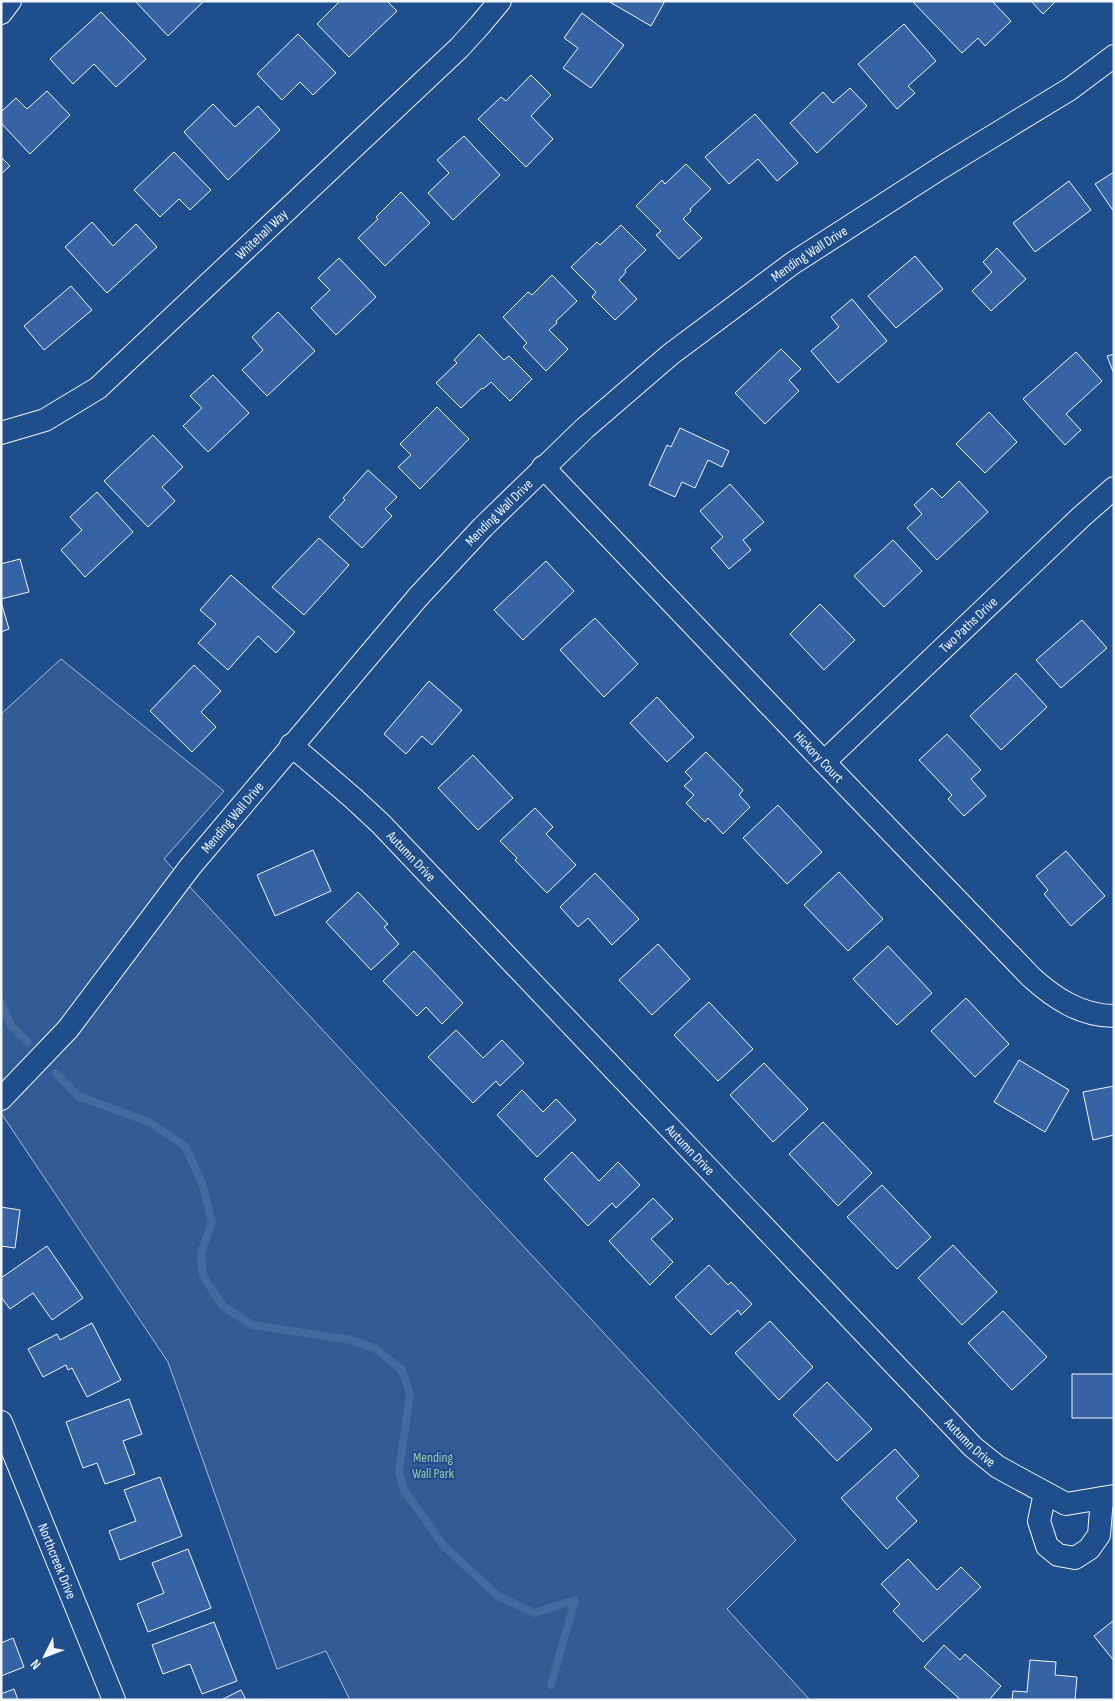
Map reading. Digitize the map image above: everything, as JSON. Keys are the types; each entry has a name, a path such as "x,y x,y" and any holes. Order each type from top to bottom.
{"street":[{"path":"1,13 10,1"},
{"name":"Whitehall Way","path":"1,433 46,420 98,388 458,48 480,26 500,1"},
{"name":"Mending Wall Drive","path":"1,1099 68,1029 190,866 291,745 418,597 543,467 664,360 758,288 793,263 939,169 1070,89 1114,56"},
{"name":"Hickory Court","path":"543,467 824,762 1046,991 1076,1008 1092,1013 1114,1016"},
{"name":"Two Paths Drive","path":"824,762 1081,517 1114,488"},
{"name":"Autumn Drive","path":"291,745 381,824 973,1447 998,1467 1066,1504 1108,1497"},
{"name":"Northcreek Drive","path":"1,1422 114,1700"},
{"path":"1045,1492 1038,1521 1047,1546 1058,1555 1075,1558 1089,1550 1099,1535 1108,1497"}],"shaded area":[{"name":"Mending Wall Park","path":"61,659 224,791 164,859 796,1540 727,1609 810,1700 350,1700 326,1651 277,1669 168,1362 1,1113 1,714"}],"building":[{"path":"135,1 204,1 168,36"},
{"path":"340,1 387,1 397,11 349,57 317,24"},
{"path":"608,1 665,1 651,26"},
{"path":"912,1 992,1 1011,21 985,46 978,38 962,53"},
{"path":"1031,1 1056,1 1043,14"},
{"path":"101,12 146,59 116,87 94,64 73,84 50,59"},
{"path":"582,13 624,45 591,88 563,68 578,48 564,38"},
{"path":"904,24 936,61 908,86 915,93 897,109 858,64"},
{"path":"298,34 336,73 313,95 300,82 282,100 257,74"},
{"path":"531,75 551,95 531,116 553,139 526,167 478,119 501,97 506,101"},
{"path":"850,88 867,106 817,153 790,123 823,92 833,103"},
{"path":"47,91 70,115 30,154 1,123 1,112 16,98 27,109"},
{"path":"213,104 235,127 258,106 280,130 228,180 184,132"},
{"path":"755,114 798,163 777,181 758,159 729,184 705,157"},
{"path":"464,136 500,175 453,220 428,193 449,173 437,160"},
{"path":"174,152 211,190 190,210 179,199 160,217 134,190"},
{"path":"1,157 10,166 1,174"},
{"path":"686,164 711,189 690,209 691,211 683,219 702,238 679,259 656,235 661,231 636,206 662,180 665,184"},
{"path":"1114,172 1114,212 1095,184"},
{"path":"1069,181 1091,210 1035,252 1013,223"},
{"path":"401,192 430,223 385,266 358,238 378,219 376,217"},
{"path":"92,222 113,246 136,224 157,247 107,293 65,247"},
{"path":"621,225 646,250 625,270 626,272 619,280 637,299 615,320 592,297 596,292 571,267 597,242 600,245"},
{"path":"997,248 1026,279 991,311 972,291 992,272 983,262"},
{"path":"915,256 943,289 896,328 868,296"},
{"path":"339,258 376,297 336,335 311,308 330,290 318,278"},
{"path":"552,275 577,301 549,330 568,349 546,371 523,347 527,343 503,317 528,292 532,295"},
{"path":"71,286 92,310 44,350 24,326"},
{"path":"852,299 887,341 838,383 811,351 839,327 831,317"},
{"path":"278,312 315,351 267,396 242,370 263,350 252,337"},
{"path":"479,334 504,360 509,356 532,379 510,401 491,382 461,408 436,383 457,363 454,360"},
{"path":"781,349 801,369 789,380 799,391 765,424 735,393"},
{"path":"1076,352 1102,381 1066,414 1081,430 1065,445 1023,399"},
{"path":"1114,354 1114,374 1107,356"},
{"path":"213,375 249,413 208,452 183,426 202,408 190,396"},
{"path":"437,407 469,439 420,489 398,467 411,455 400,444"},
{"path":"989,412 1017,442 985,473 956,444"},
{"path":"680,428 729,451 722,467 708,460 695,488 682,482 675,497 649,485 667,445 671,447"},
{"path":"153,435 183,467 162,487 175,501 148,527 104,481"},
{"path":"368,470 397,497 385,509 392,516 362,548 329,517"},
{"path":"959,481 988,512 937,560 907,528 922,514 914,505 932,488 942,498"},
{"path":"730,484 764,522 743,540 751,550 729,569 711,548 723,537 700,511"},
{"path":"97,492 133,532 85,577 61,550 82,530 70,517"},
{"path":"319,538 349,565 304,615 272,587"},
{"path":"893,540 922,571 884,607 854,576"},
{"path":"20,559 29,592 1,599 1,564"},
{"path":"546,561 574,591 523,640 494,610"},
{"path":"231,575 295,632 276,653 258,636 228,670 198,643 216,624 200,610"},
{"path":"1,602 9,629 1,632"},
{"path":"820,604 855,640 824,670 790,634"},
{"path":"595,618 638,664 604,697 560,650"},
{"path":"1082,620 1107,648 1061,688 1036,660"},
{"path":"194,665 221,691 201,712 216,727 192,752 150,711"},
{"path":"1016,673 1047,707 1001,750 970,716"},
{"path":"429,681 462,710 432,745 422,736 406,754 384,734"},
{"path":"657,697 694,737 667,762 630,723"},
{"path":"947,734 981,770 971,779 986,796 964,816 948,799 952,795 919,760"},
{"path":"706,752 743,790 739,795 750,807 723,834 708,818 705,822 686,803 694,795 684,786 692,779 685,772"},
{"path":"473,755 513,798 478,830 438,788"},
{"path":"778,805 822,852 787,884 743,838"},
{"path":"535,808 553,827 546,834 576,865 547,893 515,860 517,858 500,841"},
{"path":"313,850 331,891 275,916 257,875"},
{"path":"1066,851 1105,896 1071,926 1044,894 1048,890 1036,876"},
{"path":"839,872 883,919 848,951 804,905"},
{"path":"595,873 639,919 612,945 588,918 578,927 560,907"},
{"path":"358,892 388,924 384,927 399,944 371,970 326,922"},
{"path":"658,944 690,979 652,1015 619,980"},
{"path":"888,946 932,993 897,1025 853,979"},
{"path":"414,951 463,1003 442,1024 426,1007 417,1016 383,981"},
{"path":"966,998 1009,1044 975,1077 931,1031"},
{"path":"709,1002 753,1049 718,1081 674,1035"},
{"path":"456,1030 483,1058 502,1040 524,1063 500,1086 496,1081 473,1103 428,1057"},
{"path":"1019,1060 1069,1090 1045,1132 994,1102"},
{"path":"764,1063 808,1109 773,1142 730,1095"},
{"path":"1114,1086 1114,1135 1093,1140 1083,1092"},
{"path":"522,1090 543,1112 556,1099 576,1120 537,1157 497,1115"},
{"path":"823,1122 872,1173 838,1206 789,1154"},
{"path":"572,1152 599,1181 618,1162 640,1185 616,1208 612,1203 588,1226 544,1179"},
{"path":"882,1185 931,1237 897,1269 847,1217"},
{"path":"653,1198 673,1219 651,1239 673,1262 650,1285 609,1241"},
{"path":"1,1207 20,1210 15,1248 1,1246"},
{"path":"953,1245 997,1292 962,1325 918,1278"},
{"path":"47,1246 83,1298 52,1320 33,1293 10,1309 1,1297 1,1278"},
{"path":"709,1265 728,1285 731,1282 752,1304 741,1315 738,1310 711,1335 675,1297"},
{"path":"1003,1311 1047,1357 1012,1390 968,1343"},
{"path":"770,1321 813,1367 779,1400 735,1353"},
{"path":"92,1323 121,1380 87,1397 72,1368 68,1370 66,1365 43,1377 28,1349 57,1334 60,1340"},
{"path":"1072,1374 1114,1374 1114,1418 1072,1418"},
{"path":"827,1382 872,1429 837,1461 793,1415"},
{"path":"129,1399 142,1434 123,1441 135,1474 105,1484 97,1463 83,1468 66,1422"},
{"path":"895,1449 919,1476 896,1498 917,1521 887,1549 841,1498"},
{"path":"160,1477 182,1536 120,1560 109,1531 136,1521 124,1490"},
{"path":"188,1549 211,1608 148,1632 137,1604 164,1593 152,1563"},
{"path":"908,1559 937,1590 961,1567 981,1587 923,1642 893,1611 900,1604 881,1584"},
{"path":"1114,1620 1114,1661 1094,1636"},
{"path":"214,1622 237,1681 202,1694 190,1664 163,1674 152,1645"},
{"path":"13,1638 24,1667 1,1676 1,1643"},
{"path":"944,1645 960,1660 965,1654 1001,1686 989,1700 961,1700 924,1667"},
{"path":"1030,1660 1056,1662 1055,1675 1077,1677 1075,1700 1012,1700 1013,1691 1027,1692"},
{"path":"14,1689 18,1700 1,1700 1,1694"},
{"path":"241,1690 246,1700 221,1700"}],"waterway":[{"path":"1,1003 12,1027 27,1042"},
{"path":"56,1073 78,1096 149,1122 185,1146 202,1183 212,1222 201,1253 203,1276 223,1306 252,1325 351,1340 376,1349 402,1370 410,1394 399,1471 404,1490 444,1546 498,1596 534,1613 575,1600 551,1685"}]}
